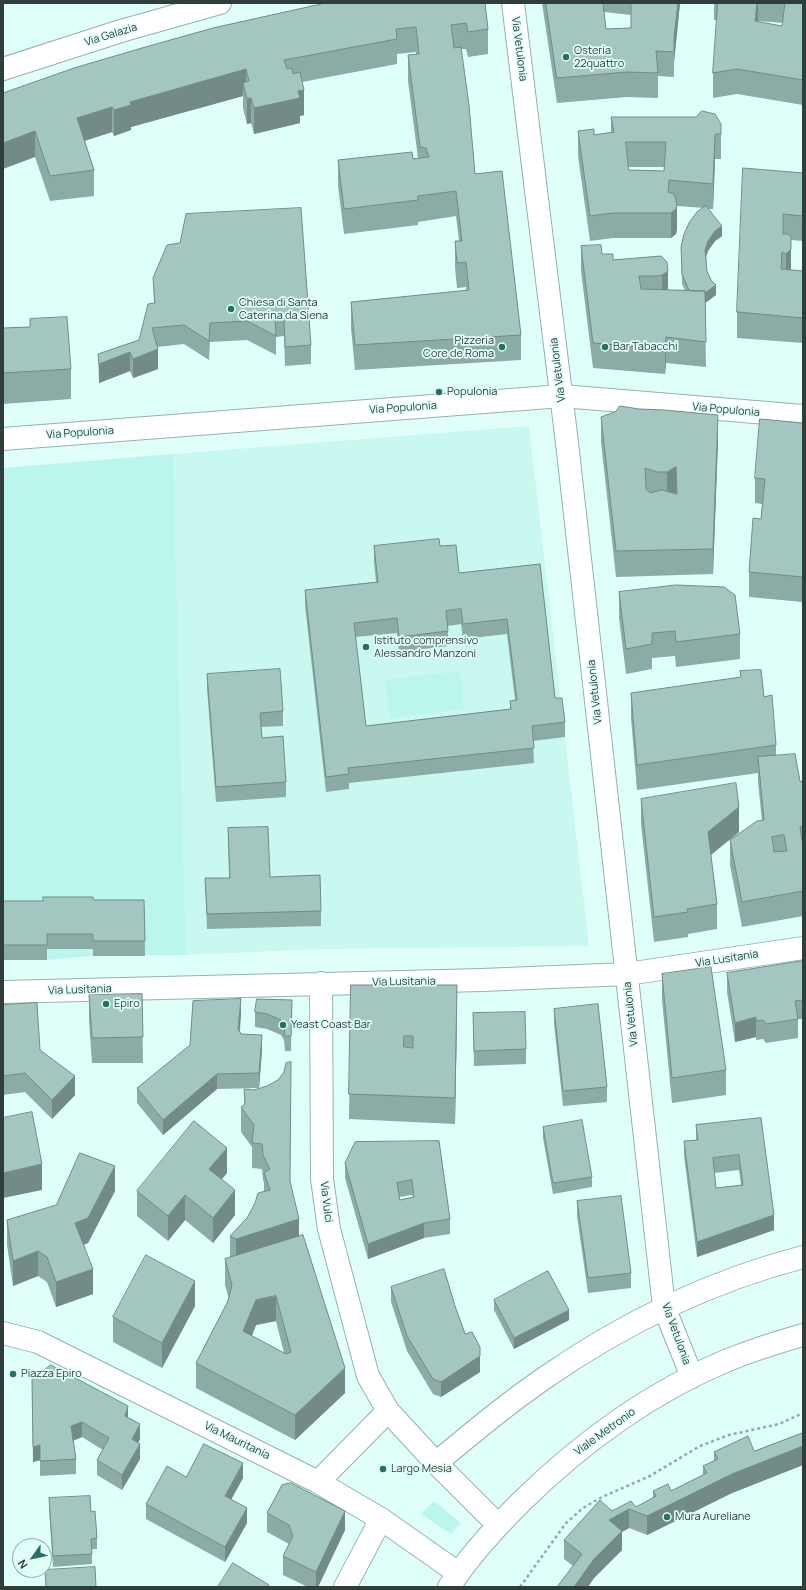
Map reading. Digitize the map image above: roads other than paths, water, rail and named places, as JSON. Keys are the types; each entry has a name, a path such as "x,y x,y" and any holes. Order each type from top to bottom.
{"street":[{"name":"Via Galazia","path":"3,69 121,31 220,3"},
{"name":"Via Vetulonia","path":"513,3 562,396 664,1308 692,1377"},
{"name":"Via Populonia","path":"3,439 562,396 803,416"},
{"name":"Via Lusitania","path":"3,992 482,980 627,974 803,948"},
{"name":"Via Vulci","path":"321,984 322,1179 329,1229 368,1376 388,1411"},
{"path":"436,1463 489,1419 546,1377 608,1337 664,1308 720,1284 803,1257"},
{"name":"Via Mauritania","path":"3,1333 38,1342 318,1482 381,1519 453,1580"},
{"name":"Viale Metronio","path":"453,1580 498,1524 530,1493 574,1454 636,1409 692,1377 769,1345 803,1335"},
{"path":"318,1482 388,1411 436,1463 498,1524"},
{"path":"345,1587 381,1519"}],"place":[{"name":"Osteria 22quattro","path":"566,57"},
{"name":"Chiesa di Santa Caterina da Siena","path":"231,309"},
{"name":"Pizzeria Core de Roma","path":"502,347"},
{"name":"Bar Tabacchi","path":"605,347"},
{"name":"Populonia","path":"439,392"},
{"name":"Istituto comprensivo Alessandro Manzoni","path":"366,647"},
{"name":"Epiro","path":"106,1004"},
{"name":"Yeast Coast Bar","path":"283,1025"},
{"name":"Piazza Epiro","path":"13,1374"},
{"name":"Largo Mesia","path":"383,1469"},
{"name":"Mura Aureliane","path":"667,1517"}]}
